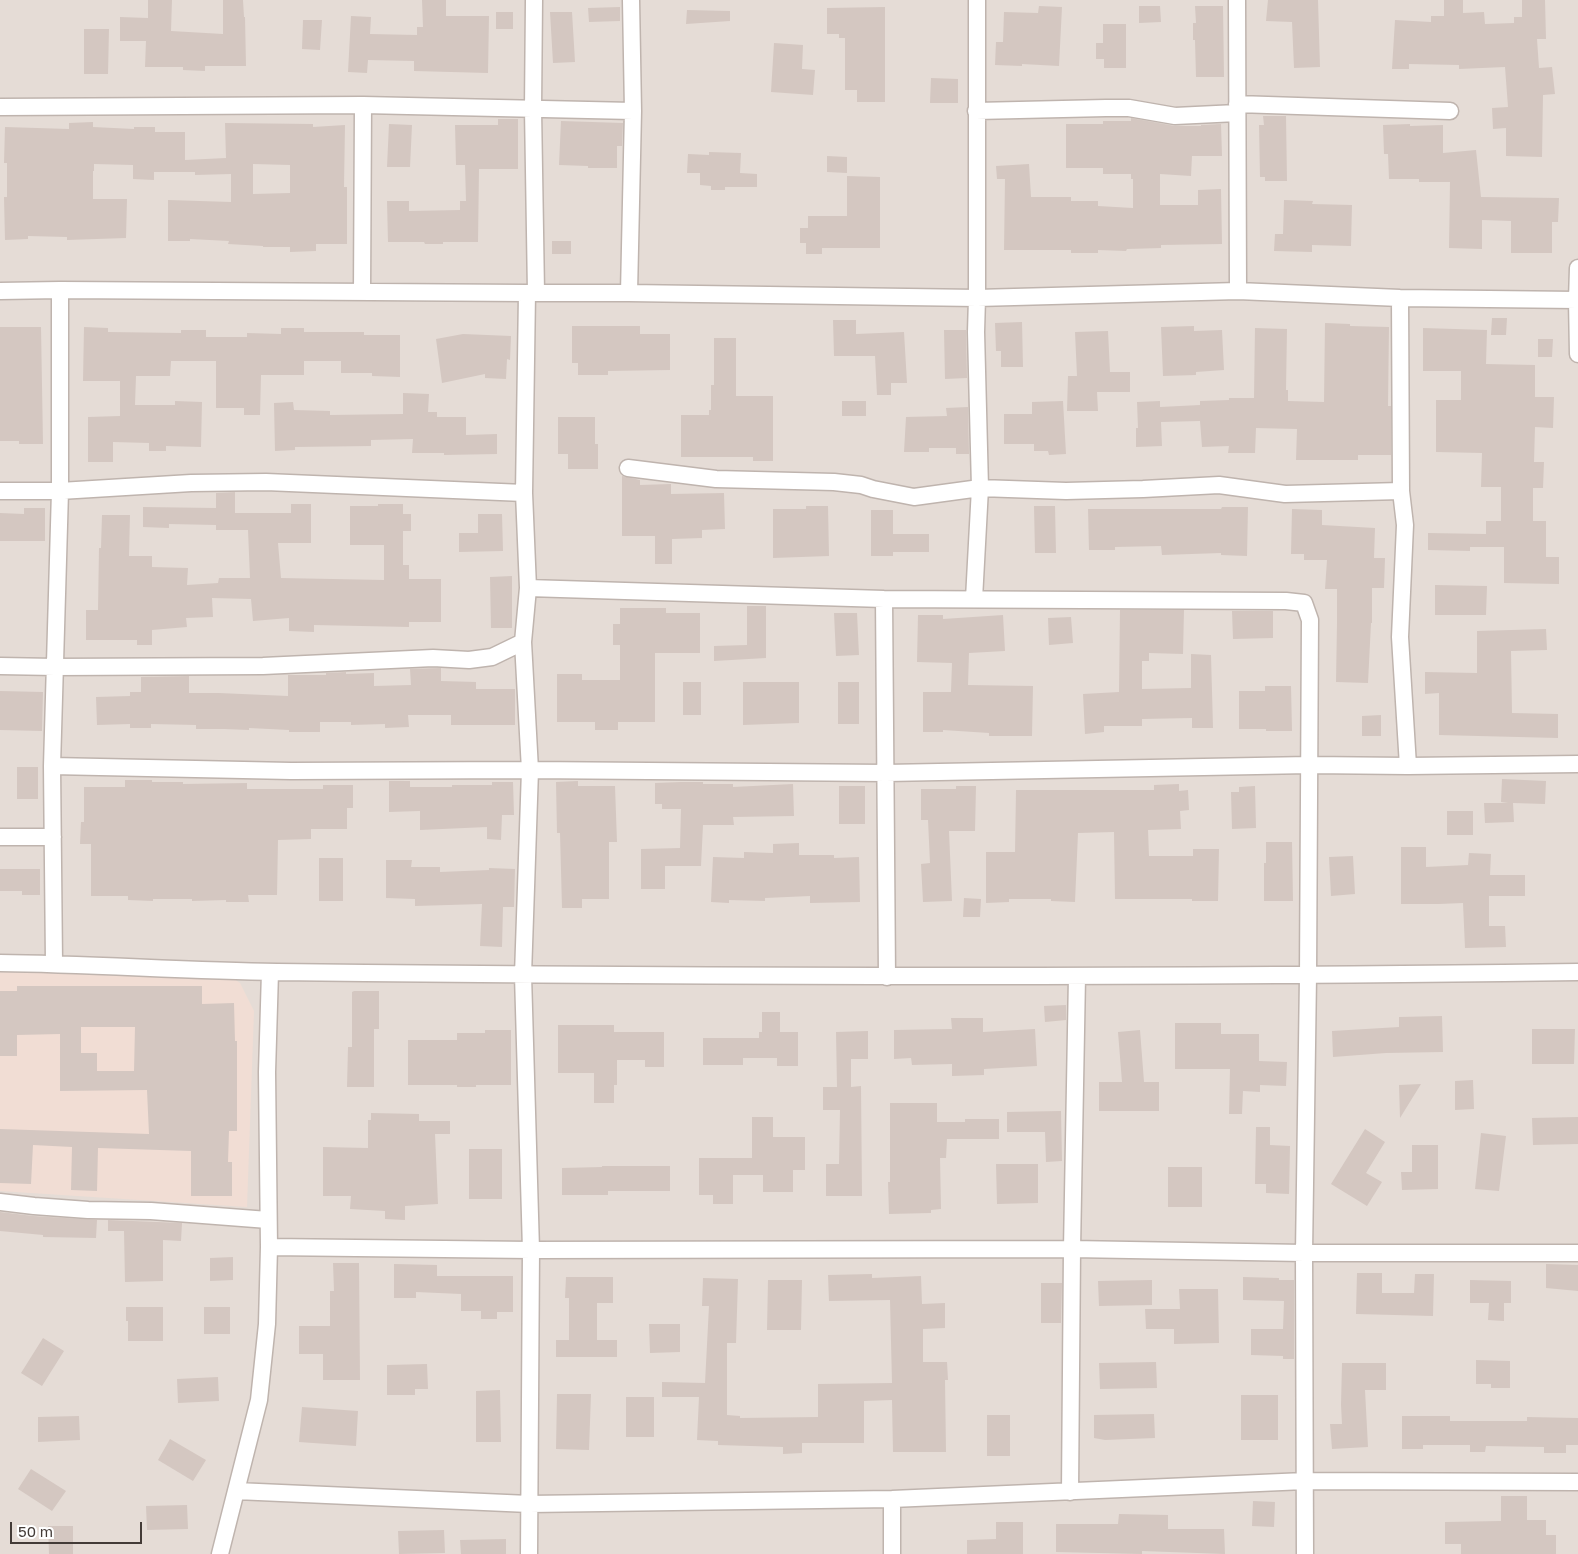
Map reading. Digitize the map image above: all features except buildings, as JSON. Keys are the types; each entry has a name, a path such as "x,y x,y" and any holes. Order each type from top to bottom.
{"street":[{"path":"530,1554 531,1250 523,975 530,770 523,642 528,588 524,493 531,293 534,0"},
{"path":"629,293 633,111 631,0"},
{"path":"974,599 980,488 976,332 977,0"},
{"path":"1238,0 1238,291"},
{"path":"362,292 363,105"},
{"path":"0,107 363,105 633,111"},
{"path":"976,112 1129,108 1175,116 1237,108 1450,111"},
{"path":"1578,268 1578,354"},
{"path":"54,963 52,766 60,492 60,290"},
{"path":"0,291 629,293 977,298 1238,291 1400,298 1577,300"},
{"path":"1400,298 1401,492 1405,525 1400,637 1408,766"},
{"path":"628,468 716,478 834,482 862,485 914,497 980,488 1066,491 1219,485 1285,494 1401,492"},
{"path":"0,491 60,492 191,483 266,482 524,493"},
{"path":"528,588 884,599 1286,601 1304,604 1310,620 1304,1253 1305,1554"},
{"path":"884,599 887,977"},
{"path":"0,666 263,666 433,658 469,660 492,657 523,642"},
{"path":"52,766 292,771 530,770 886,773 1309,765 1578,764"},
{"path":"0,836 53,837"},
{"path":"0,963 54,963 270,972 523,975 887,977 1308,976 1578,972"},
{"path":"220,1554 260,1400 267,1324 269,1247 267,1072 270,972"},
{"path":"1070,1492 1077,976"},
{"path":"0,1202 88,1210 151,1211 268,1220"},
{"path":"269,1247 531,1250 1072,1249 1304,1253 1578,1253"},
{"path":"236,1491 529,1504 892,1499 1305,1481 1578,1482"},
{"path":"892,1499 892,1554"}],"shaded area":[{"path":"0,0 1578,0 1578,1554 0,1554"},
{"path":"0,971 229,975 240,983 254,1011 247,1207 0,1191"}]}
